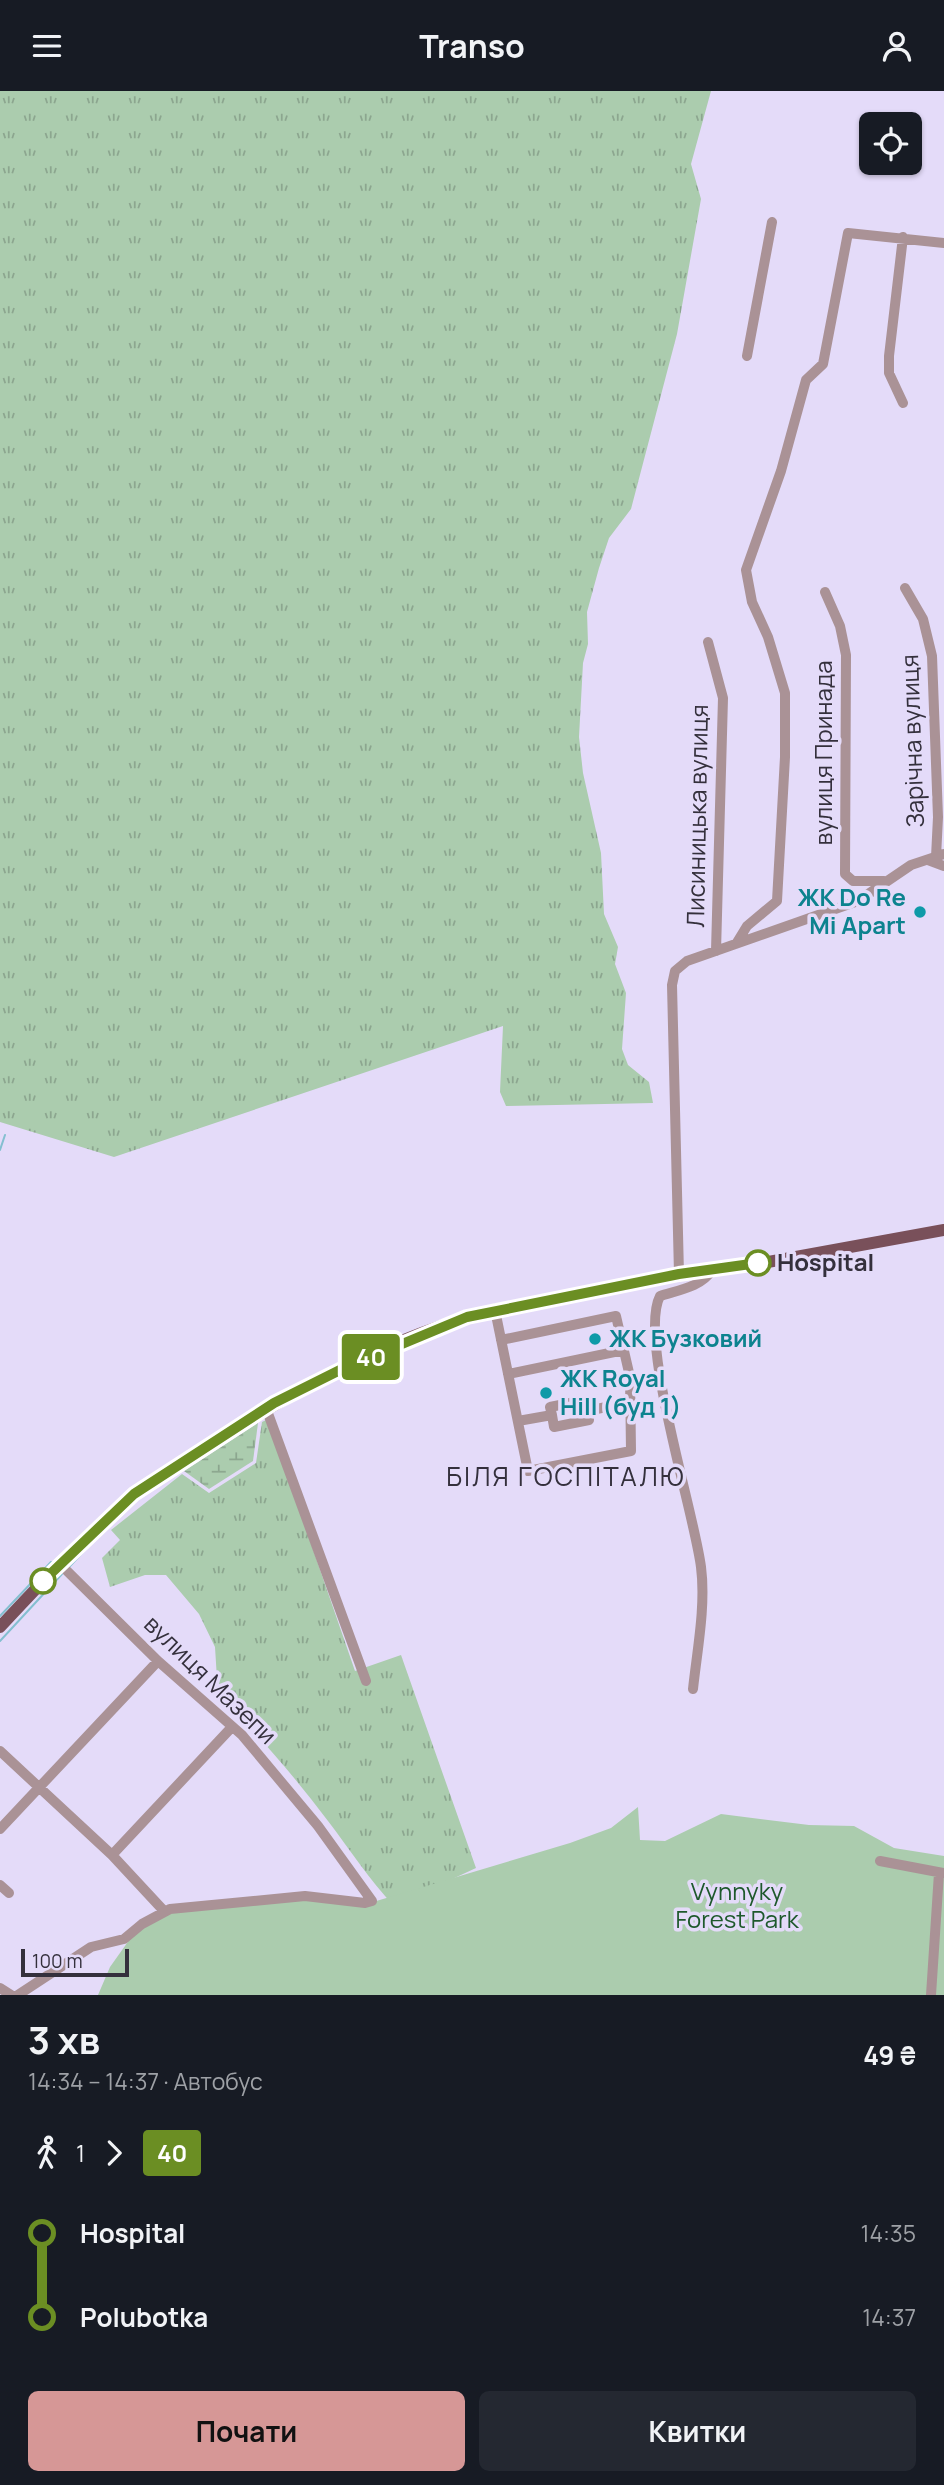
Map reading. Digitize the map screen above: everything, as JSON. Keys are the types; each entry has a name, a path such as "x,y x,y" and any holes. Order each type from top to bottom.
{"main road":[{"path":"0,1627 60,1563 134,1494 266,1408 319,1380 388,1349 467,1317 495,1310 679,1274 944,1230"}],"street":[{"path":"747,356 751,322 772,222"},
{"path":"736,944 747,926 777,901 785,757 785,693 768,637 752,602 746,570 780,471 806,380 823,364 848,233 944,243"},
{"path":"903,237 889,356 889,373 903,403"},
{"name":"Зарічна вулиця","path":"905,588 923,619 933,656 938,817 936,857"},
{"name":"вулиця Принада","path":"825,592 839,626 846,655 845,874 853,881 885,881"},
{"name":"Лисиницька вулиця","path":"708,642 723,698 716,951"},
{"path":"679,1274 672,978 678,966 858,901 885,881 936,857 944,866"},
{"path":"693,1689 701,1568 665,1403 653,1325 654,1308 660,1296 696,1285 715,1270"},
{"path":"495,1310 501,1340 508,1374 518,1421 528,1471 631,1451 630,1377 616,1316 501,1340"},
{"path":"508,1374 624,1350"},
{"path":"585,1400 589,1420 554,1427 552,1415 550,1408 585,1400"},
{"path":"587,1411 630,1402"},
{"path":"266,1408 366,1681"},
{"path":"518,1421 552,1415"},
{"name":"вулиця Мазепи","path":"60,1563 158,1661 250,1743 318,1826 372,1901 365,1903 304,1896 198,1904 164,1911"},
{"path":"0,1829 158,1661"},
{"path":"112,1855 232,1728"},
{"path":"0,1751 112,1855 164,1911 124,1939 92,1947 18,1995"},
{"path":"880,1861 941,1873 938,1975 932,1995"},
{"path":"0,1885 9,1893"},
{"path":"0,1988 10,1995"}],"green space":[{"path":"0,91 711,91 691,164 701,199 677,334 631,509 609,538 599,568 587,612 588,644 583,663 579,737 583,773 601,853 604,914 618,947 615,964 626,993 622,1049 628,1065 649,1082 653,1103 506,1106 500,1092 503,1026 114,1157 0,1122"},
{"path":"268,1419 355,1671 401,1655 476,1868 394,1906 289,1772 218,1695 215,1647 199,1614 166,1575 145,1575 110,1587 102,1558 120,1540 111,1530 182,1474 209,1493 256,1463 262,1422"},
{"path":"258,1423 253,1461 209,1489 184,1471"},
{"name":"Vynnyky Forest Park","path":"638,1807 640,1840 665,1841 721,1814 809,1825 854,1826 894,1848 944,1856 944,1995 98,1995 110,1967 137,1929 167,1911 302,1899 363,1905 570,1843 611,1828"}],"waterway":[{"path":"0,1150 5,1135"},
{"path":"70,1566 108,1525"},
{"path":"0,1616 51,1562"},
{"path":"0,1641 62,1574"}],"bus line":[{"name":"40","path":"43,1581 134,1494 274,1403 342,1369 467,1317 679,1274 758,1263"}],"place":[{"name":"ЖК Do Re Mi Apart","path":"920,912"},
{"name":"Hospital","path":"758,1263"},
{"name":"ЖК Бузковий","path":"595,1339"},
{"name":"ЖК Royal Hill (буд 1)","path":"546,1393"}],"district":[{"name":"БІЛЯ ГОСПІТАЛЮ","path":"566,1477"}]}
